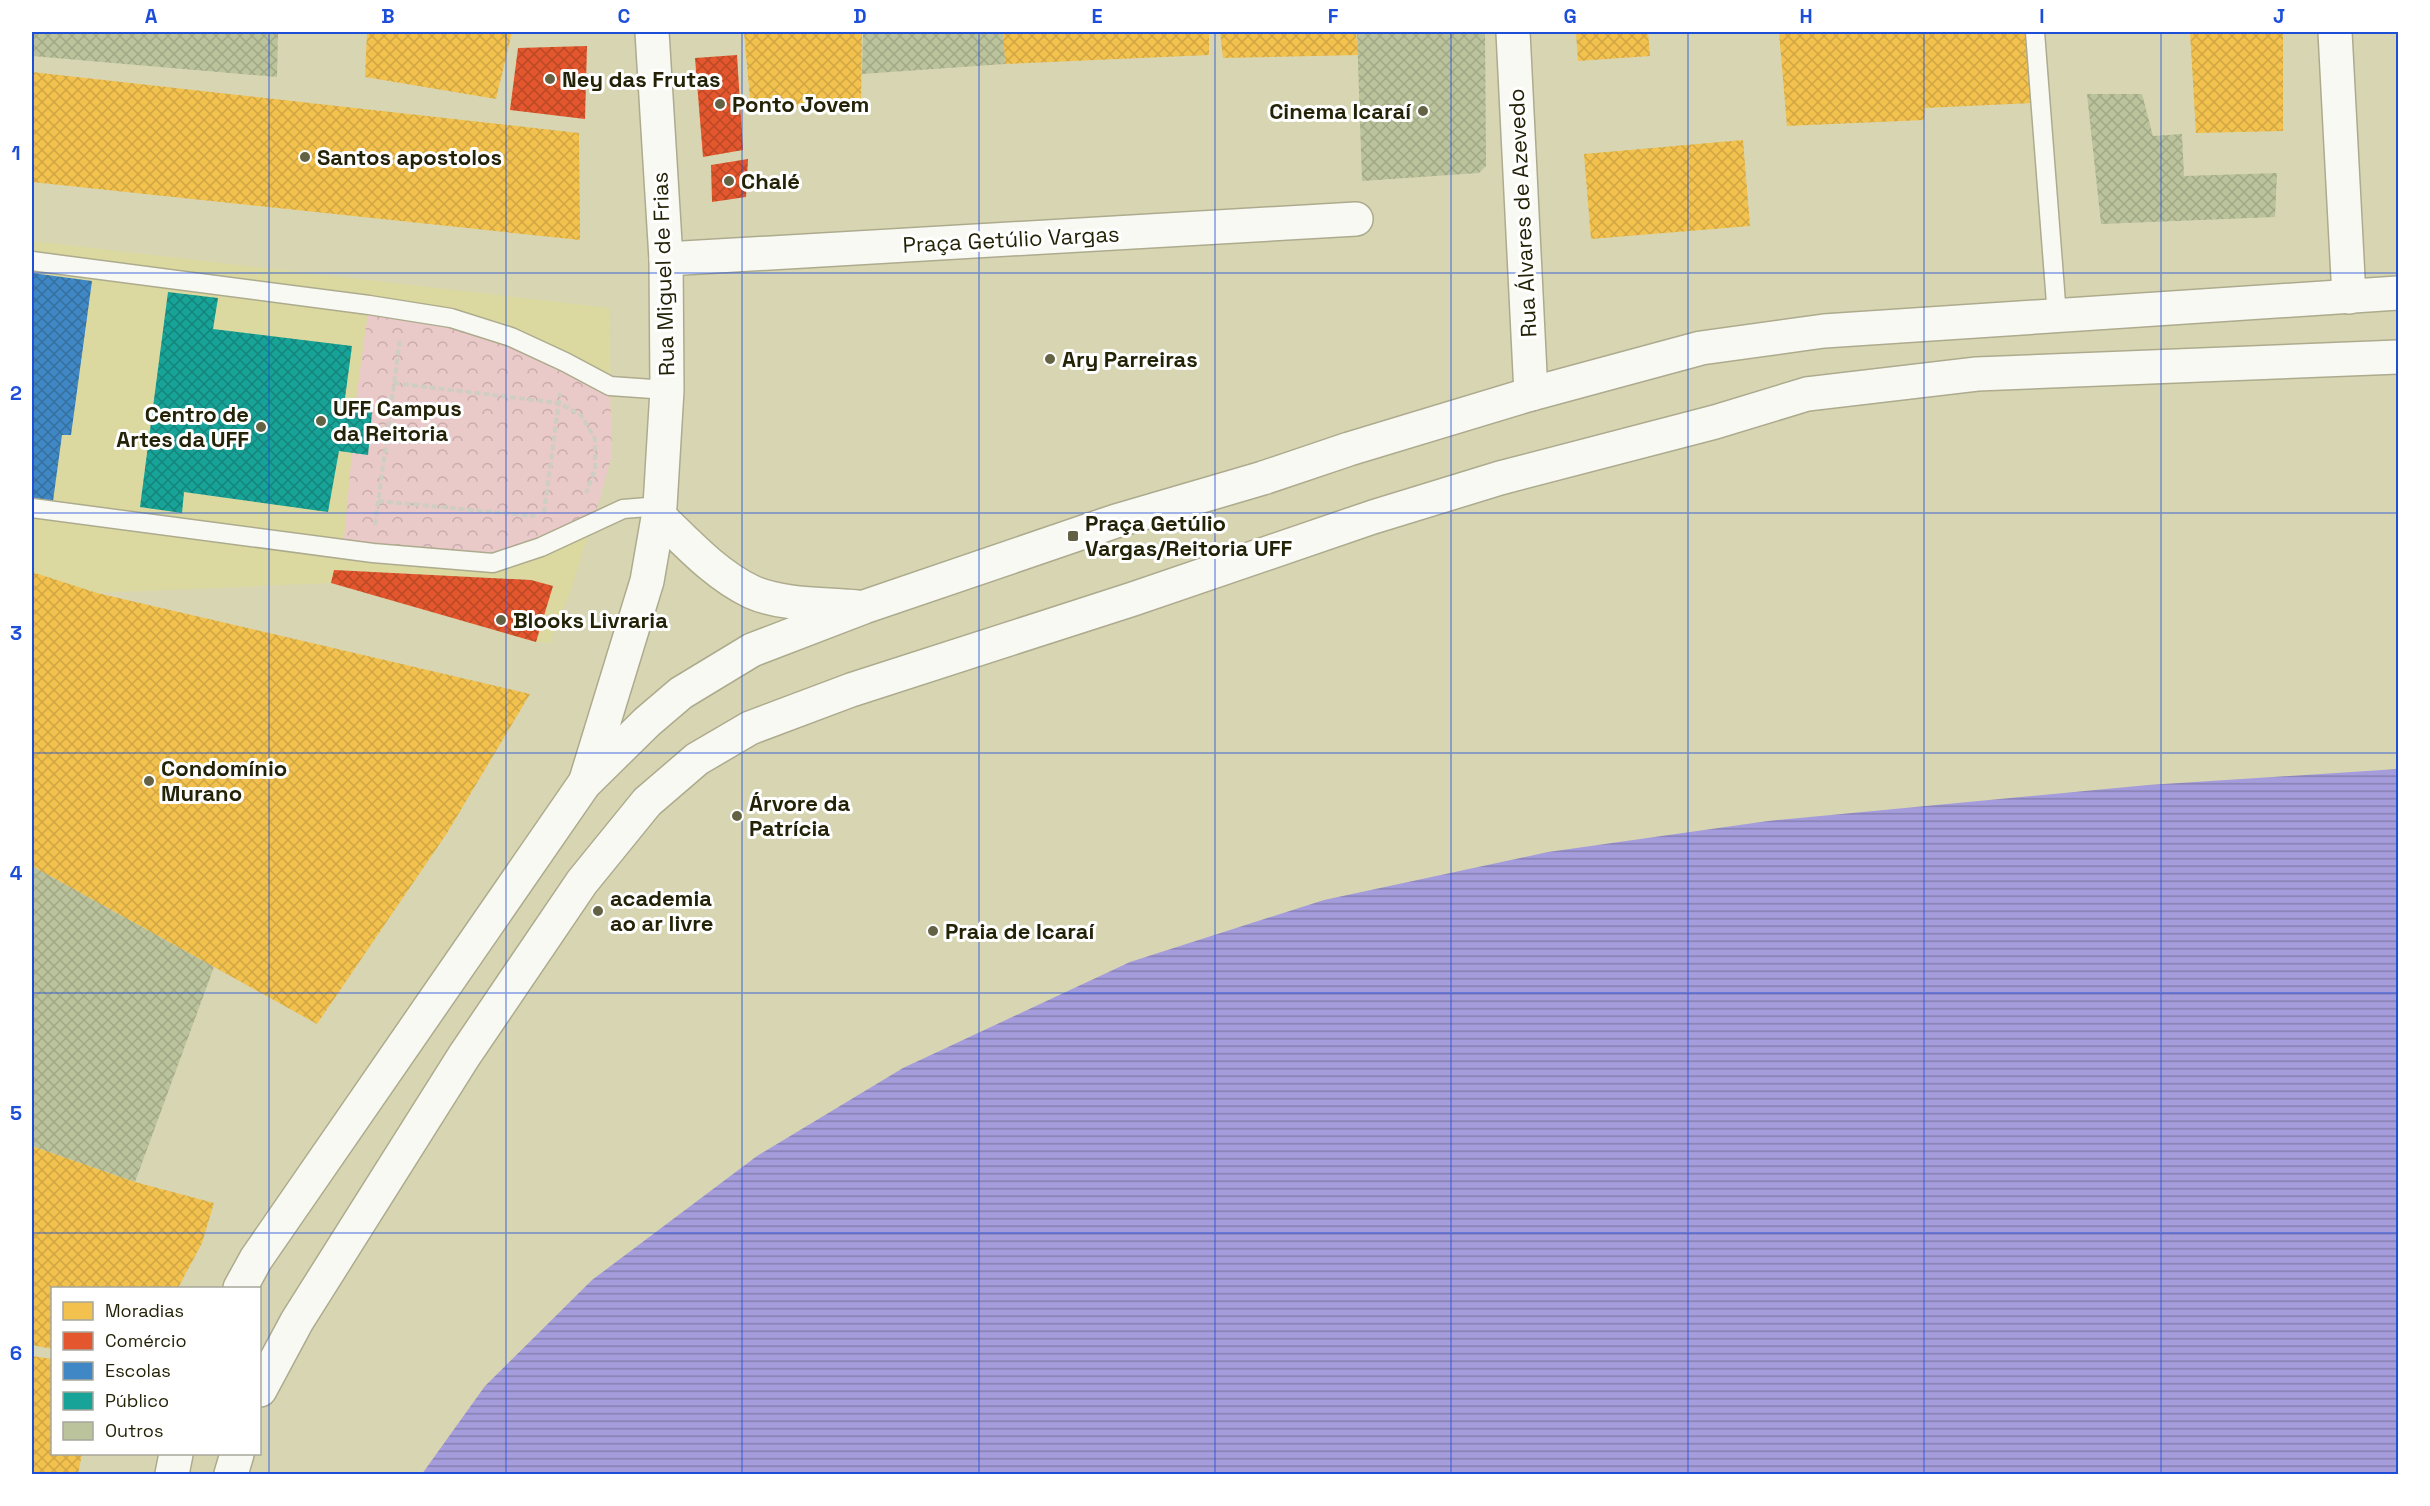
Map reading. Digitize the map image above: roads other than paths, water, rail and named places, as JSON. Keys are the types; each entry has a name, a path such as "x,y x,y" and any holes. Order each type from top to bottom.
{"street":[{"name":"Rua Miguel de Frias","path":"584,784 647,581 659,511 667,390 666,259 652,32"},
{"name":"Rua Álvares de Azevedo","path":"1513,32 1531,394"},
{"path":"2335,32 2349,297"},
{"name":"Praça Getúlio Vargas","path":"666,259 1356,219"},
{"path":"241,1287 256,1259 584,784 673,700 717,669 752,650 864,607 1116,521 1263,478 1349,448 1531,394 1712,347 1824,331 2398,293"},
{"path":"261,1388 297,1321 458,1066 582,882 647,802 697,759 750,728 851,690 1133,599 1372,518 1500,478 1715,422 1808,394 1977,374 2398,357"},
{"path":"659,511 719,572 753,592 792,602 864,607"},
{"path":"172,1474 176,1455"},
{"path":"231,1474 237,1455"}],"lane":[{"path":"2035,32 2057,316"},
{"path":"32,261 451,318 511,337 610,386 667,390"},
{"path":"32,508 373,553 493,562 541,547 623,509 659,511"}],"place":[{"name":"Ney das Frutas","path":"550,79"},
{"name":"Ponto Jovem","path":"720,104"},
{"name":"Cinema Icaraí","path":"1423,111"},
{"name":"Santos apostolos","path":"305,157"},
{"name":"Chalé","path":"729,181"},
{"name":"Ary Parreiras","path":"1050,359"},
{"name":"UFF Campus da Reitoria","path":"321,421"},
{"name":"Centro de Artes da UFF","path":"261,427"},
{"name":"Praça Getúlio Vargas/Reitoria UFF","path":"1073,536"},
{"name":"Blooks Livraria","path":"501,620"},
{"name":"Condomínio Murano","path":"149,781"},
{"name":"Árvore da Patrícia","path":"737,816"},
{"name":"academia ao ar livre","path":"598,911"},
{"name":"Praia de Icaraí","path":"933,931"}]}
